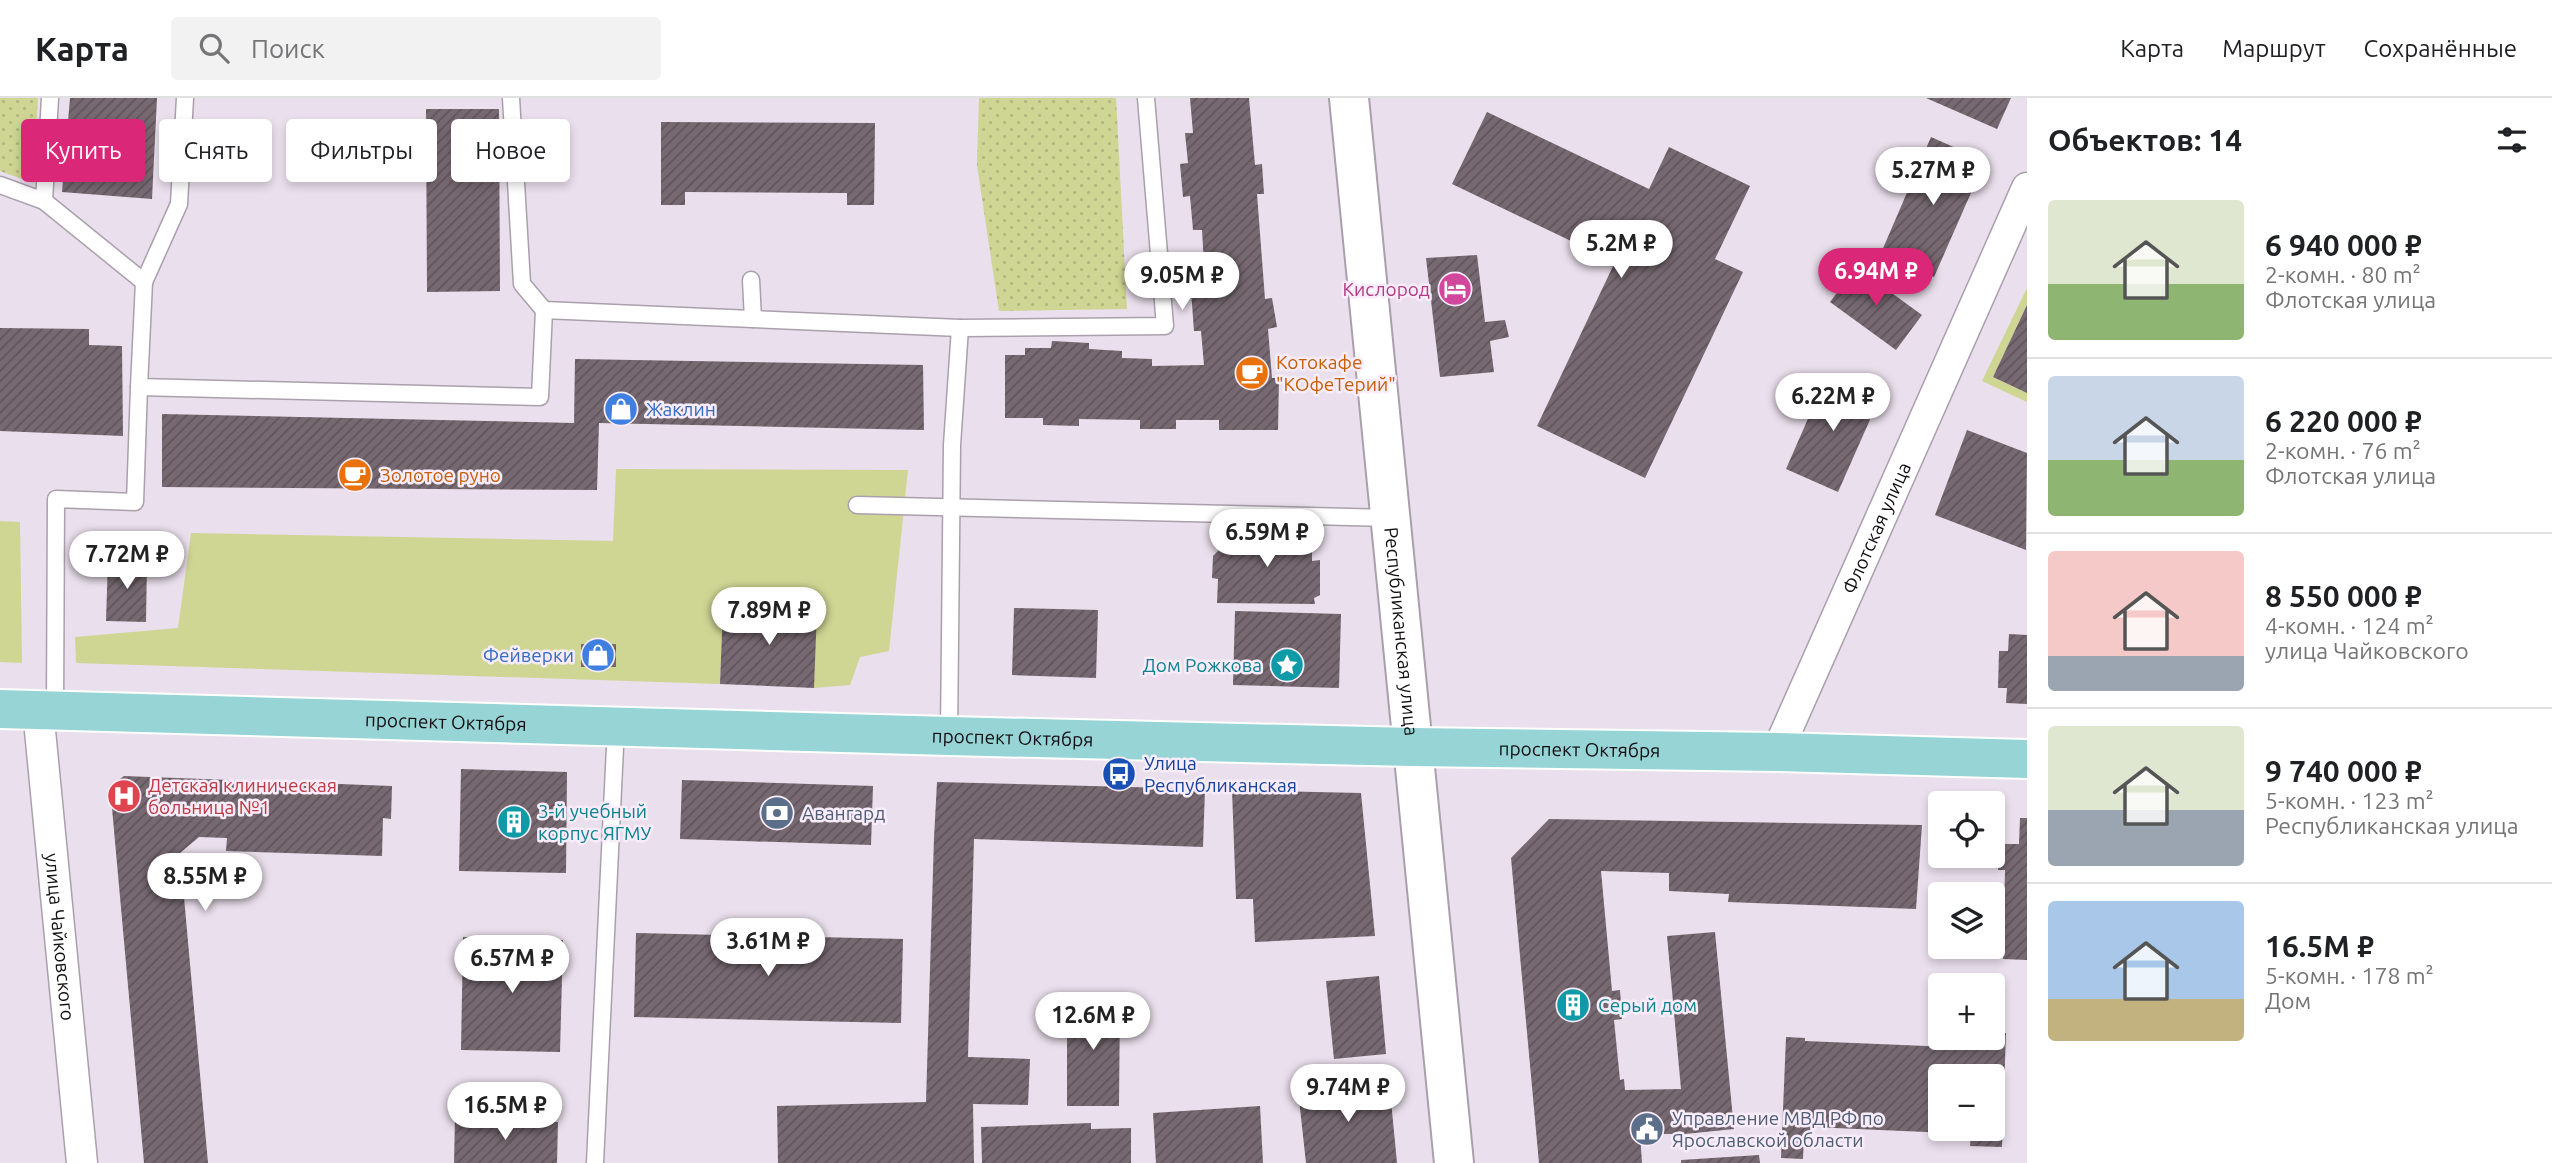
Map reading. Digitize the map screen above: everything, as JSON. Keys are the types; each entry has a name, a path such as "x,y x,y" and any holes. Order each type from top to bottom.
{"main road":[{"name":"Республиканская улица","path":"1349,98 1454,1163"},
{"name":"проспект Октября","path":"0,709 949,736 1777,752 2027,760"}],"street":[{"name":"Флотская улица","path":"1777,752 2027,188"},
{"name":"улица Чайковского","path":"46,710 82,1163"}],"lane":[{"path":"44,201 50,98"},
{"path":"46,710 56,499 135,502 144,282 179,204 185,98"},
{"path":"139,387 540,397 544,310 522,284 511,98"},
{"path":"544,310 960,328 1165,326 1146,98"},
{"path":"0,185 44,201 144,282"},
{"path":"751,280 753,319"},
{"path":"949,736 952,446 960,328"},
{"path":"857,505 1390,518"},
{"path":"595,1163 616,726"}],"green space":[{"path":"0,98 38,98 37,119 21,119 21,179 0,171"},
{"path":"979,98 1116,98 1127,309 999,311 977,165"},
{"path":"2027,288 2027,305 1993,377 2027,393 2027,402 1982,381"},
{"path":"616,469 908,470 889,651 860,657 850,685 814,688 723,607 720,684 76,663 75,637 178,628 191,533 613,541"},
{"path":"0,521 20,522 22,663 0,662"}],"building":[{"path":"70,98 157,98 152,199 62,192 63,182 145,182 145,119 68,119"},
{"path":"1190,98 1249,98 1255,165 1262,164 1264,194 1257,194 1265,299 1272,298 1277,327 1268,329 1272,378 1279,378 1278,430 1219,430 1219,420 1176,420 1176,429 1140,429 1140,420 1079,419 1079,426 1043,425 1043,418 1005,418 1005,355 1025,355 1025,348 1051,348 1052,341 1089,343 1089,349 1122,351 1122,358 1152,359 1152,366 1204,365 1201,331 1194,331 1191,291 1198,290 1196,263 1204,263 1202,230 1193,230 1190,196 1183,197 1180,164 1188,163 1185,133 1193,133"},
{"path":"1926,98 2011,98 1997,129"},
{"path":"426,109 499,109 499,119 451,119 451,182 499,182 500,291 427,292 426,182 437,182 437,119 426,119"},
{"path":"1487,112 1649,189 1669,147 1750,186 1715,259 1743,272 1645,478 1537,426 1615,262 1452,184"},
{"path":"661,122 875,123 874,205 847,205 847,193 685,192 685,205 661,205"},
{"path":"1931,137 1985,161 1934,277 1881,253"},
{"name":"Кислород","path":"1477,255 1485,322 1505,320 1509,337 1490,341 1494,372 1440,377 1426,258"},
{"path":"1856,267 1922,315 1896,350 1830,302"},
{"path":"2027,305 2027,393 1993,377"},
{"path":"0,328 89,329 89,345 122,346 123,436 0,431"},
{"path":"575,359 923,365 924,430 599,423 597,490 162,487 162,414 574,423"},
{"path":"1828,373 1880,397 1838,492 1786,469"},
{"path":"1967,430 2027,453 2026,550 1935,515"},
{"path":"1222,533 1312,535 1312,561 1320,560 1320,595 1314,598 1315,604 1217,603 1218,579 1212,578 1213,556 1223,546"},
{"path":"108,560 147,561 146,622 106,621"},
{"path":"723,607 817,610 814,688 720,684"},
{"path":"1014,608 1098,610 1096,678 1012,675"},
{"path":"1235,611 1341,614 1339,688 1233,685"},
{"path":"2009,634 2027,635 2027,704 2006,703 2007,688 1998,688 1999,651 2008,651"},
{"name":"Фейверки","path":"581,644 616,644 616,667 581,667"},
{"name":"3-й учебный корпус ЯГМУ","path":"461,769 567,772 566,873 459,871"},
{"path":"124,776 392,786 391,819 383,818 382,856 226,851 227,838 199,837 180,853 208,1163 144,1163 110,786"},
{"name":"Авангард","path":"682,780 873,786 871,845 680,839"},
{"path":"937,782 1205,789 1203,847 974,839 968,1057 1030,1059 1028,1105 973,1104 974,1163 778,1163 777,1106 926,1102"},
{"path":"1232,790 1361,793 1375,936 1255,942 1253,899 1236,899"},
{"path":"2020,818 2027,818 2027,960 2003,959 2005,870 1998,868 2005,868 2005,844 2019,844"},
{"name":"Серый дом","path":"1549,819 1922,825 1916,909 1728,902 1729,894 1669,891 1669,873 1601,871 1612,991 1620,990 1622,1019 1614,1020 1620,1080 1624,1079 1625,1090 1681,1089 1667,936 1715,932 1734,1129 1685,1134 1640,1134 1642,1163 1539,1163 1511,858"},
{"path":"636,933 903,939 901,1023 634,1017"},
{"path":"463,937 563,940 560,1052 461,1050"},
{"path":"1379,976 1386,1054 1334,1059 1326,981"},
{"path":"1067,997 1120,998 1119,1106 1067,1106"},
{"path":"2006,1033 2005,1064 1928,1064 1928,1132 1812,1127 1812,1135 1804,1134 1803,1159 1781,1158 1786,1037 1805,1038 1805,1041 1928,1046 1928,1050 2005,1050"},
{"path":"1389,1080 1397,1163 1306,1163 1298,1090"},
{"path":"1260,1106 1263,1163 1156,1163 1153,1113"},
{"path":"455,1119 558,1122 557,1163 454,1163"},
{"path":"1091,1123 1091,1129 1131,1128 1131,1163 982,1163 981,1127"},
{"path":"1970,1141 2002,1141 2002,1147 1970,1146"},
{"path":"1759,1155 1760,1163 1681,1163 1681,1160"}],"place":[{"name":"Кислород","path":"1455,289"},
{"name":"Котокафе \"КОфеТерий\"","path":"1252,373"},
{"name":"Жаклин","path":"621,409"},
{"name":"Золотое руно","path":"355,475"},
{"name":"Фейверки","path":"598,655"},
{"name":"Дом Рожкова","path":"1287,665"},
{"name":"Улица Республиканская","path":"1119,774"},
{"name":"Детская клиническая больница №1","path":"124,796"},
{"name":"Авангард","path":"777,813"},
{"name":"3-й учебный корпус ЯГМУ","path":"514,822"},
{"name":"Серый дом","path":"1573,1005"},
{"name":"Управление МВД РФ по Ярославской области","path":"1647,1129"}]}
